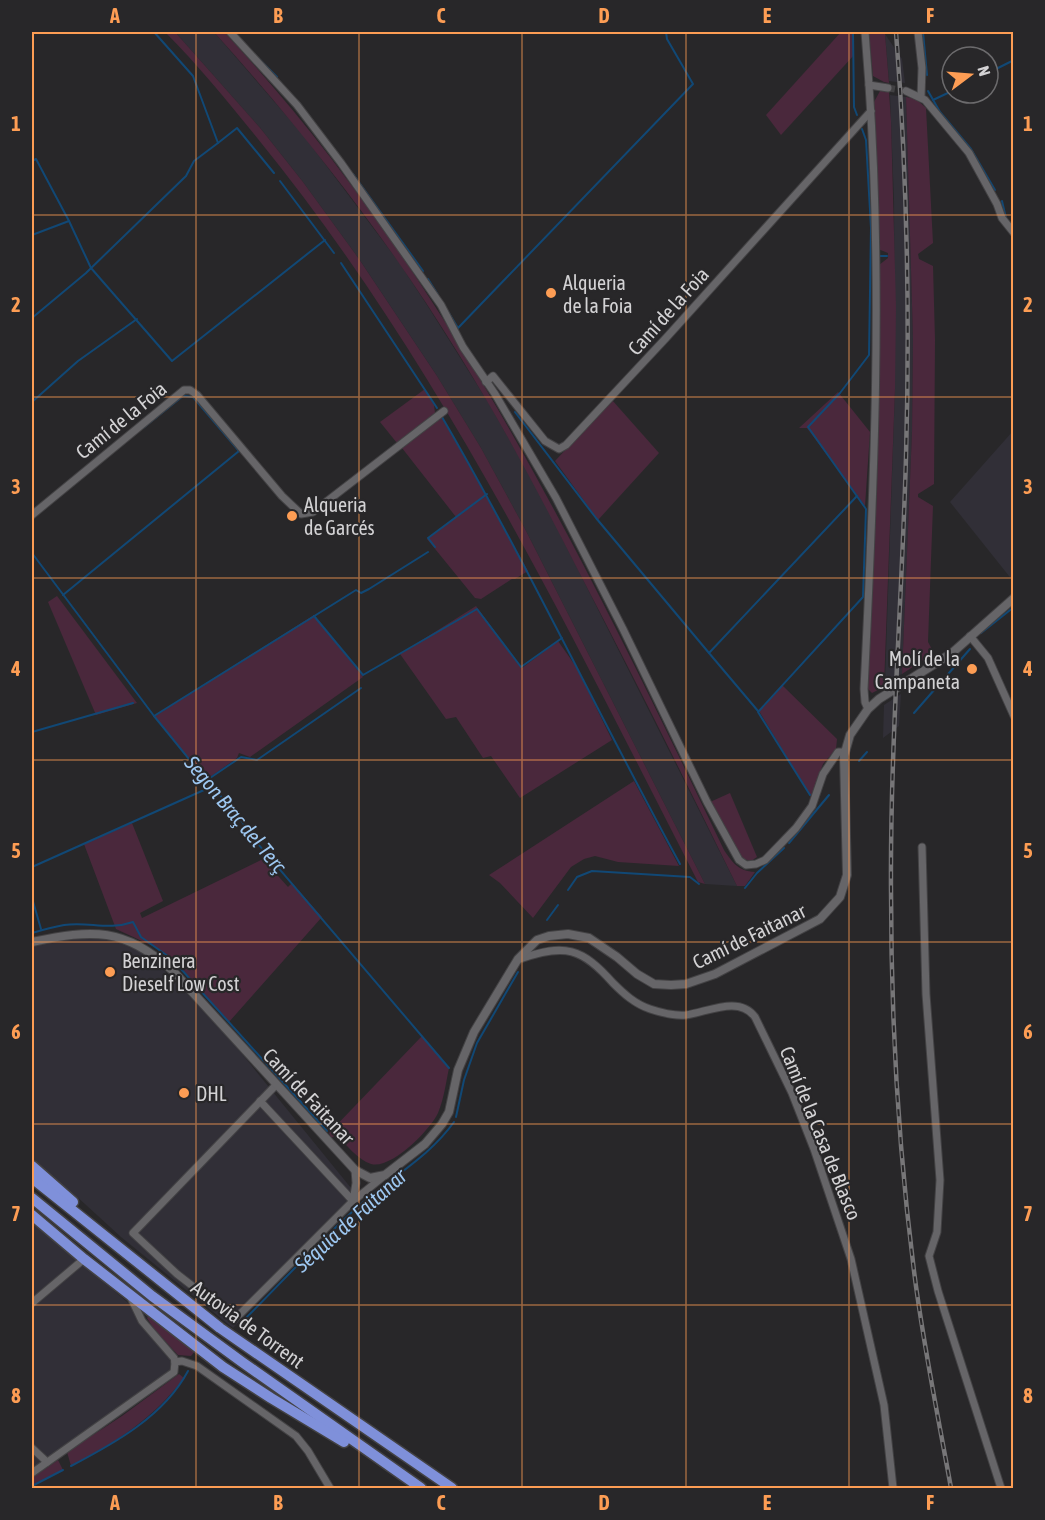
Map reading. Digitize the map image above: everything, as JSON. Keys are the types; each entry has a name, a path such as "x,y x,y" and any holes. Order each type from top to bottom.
{"highway":[{"path":"32,1166 153,1275"},
{"name":"Autovia de Torrent","path":"32,1178 268,1363 452,1488"},
{"name":"Autovia de Torrent","path":"32,1198 153,1296 420,1488"},
{"path":"32,1215 84,1259 223,1367 420,1488"}],"street":[{"path":"230,32 297,105 422,277 556,498 707,802 739,861 746,865 765,860 787,838 812,806 828,766 838,752 845,752"},
{"path":"865,32 871,111 876,351 874,484 864,689 868,709"},
{"path":"918,32 922,68 921,97"},
{"path":"869,85 888,87"},
{"path":"906,91 921,97 969,153 997,204 1002,218 1014,233"},
{"name":"Camí de la Foia","path":"486,382 494,376 545,441 559,449 566,445 871,111"},
{"name":"Camí de la Foia","path":"32,515 184,390 190,390 197,395 282,496 302,514 313,512 444,411"},
{"name":"Camí de Faitanar","path":"32,942 73,934 99,933 121,938 147,950 173,971 355,1170 370,1178 385,1175 425,1144 442,1124 449,1112 458,1070 474,1032 518,959 537,940 568,934 589,938 654,984 671,986 686,984 715,974 820,919 840,897 847,874 848,842 844,776 845,752 850,735 868,709 879,699 952,653 1014,598"},
{"path":"970,636 988,658 1014,716"},
{"path":"922,847 926,994 940,1180 937,1232 929,1256 1001,1488"},
{"name":"Camí de la Casa de Blasco","path":"518,959 551,951 578,952 588,958 630,999 646,1008 671,1015 686,1015 734,1006 745,1007 755,1017 792,1093 814,1149 848,1251 884,1406 893,1488"},
{"path":"276,1085 133,1233 177,1274 235,1319 352,1201 385,1175"},
{"name":"Camí de Faitanar","path":"260,1101 352,1201"},
{"path":"352,1201 356,1182 355,1170"},
{"path":"32,1303 84,1259"},
{"path":"32,1473 174,1372 174,1358 142,1321 128,1292"},
{"path":"175,1362 182,1361 196,1366 296,1436 308,1451 330,1488"},
{"path":"32,1448 47,1462"}],"shaded area":[{"path":"165,32 175,32 261,129 303,182 359,259 437,376 481,448 524,527 705,884 698,882 549,593 443,405 385,314 324,225 258,139"},
{"path":"175,32 214,32 304,136 398,261 427,305 488,402 538,490 737,886 705,884 524,527 481,448 437,376 359,259 303,182 261,129"},
{"path":"214,32 224,32 303,123 376,219 443,318 505,421 563,526 724,850 737,866 755,872 745,886 737,886 551,518 475,380 403,269 344,187"},
{"path":"841,32 853,32 854,55 781,135 766,115"},
{"path":"869,32 884,32 885,34 889,83 873,76"},
{"path":"885,34 902,59 905,83 889,81"},
{"path":"880,91 889,92 891,121 896,307 895,389 884,687 872,693 868,689 867,680 877,489 879,265 888,258 888,253 878,249 874,102"},
{"path":"890,95 906,97 913,339 912,432 902,674 885,682 895,389 894,200"},
{"path":"906,97 916,99 926,108 933,243 918,254 919,259 933,266 934,484 918,494 918,497 933,506 928,642 934,653 902,674 912,432 913,339"},
{"path":"425,389 434,405 435,413 397,443 380,422"},
{"path":"838,392 870,432 865,506 807,428 799,428"},
{"path":"612,400 659,453 598,520 555,461"},
{"path":"442,417 528,571 481,599 475,598 427,539 456,517 402,448"},
{"path":"1013,431 1013,581 950,502"},
{"path":"57,596 137,703 96,715 48,602"},
{"path":"476,606 522,668 558,641 577,668 612,740 520,798 491,756 483,758 456,717 446,719 400,654"},
{"path":"314,615 363,677 250,757 239,753 237,758 206,780 154,716"},
{"path":"782,685 837,739 836,749 823,764 811,797 759,711"},
{"path":"901,694 899,726 883,738 884,705"},
{"path":"634,781 679,866 618,862 595,856 584,859 571,867 533,918 500,883 489,875"},
{"path":"730,793 757,857 751,861 736,857 710,802"},
{"path":"132,823 163,901 140,913 142,918 263,859 288,887 292,883 322,917 229,1022 177,964 157,948 116,929 84,844"},
{"path":"91,935 117,941 138,950 156,962 225,1033 360,1199 233,1328 32,1161 32,946"},
{"path":"422,1036 449,1068 438,1113 419,1138 399,1155 379,1164 366,1162 336,1135 331,1138 329,1133"},
{"path":"32,1221 136,1310 174,1358 174,1372 32,1474"},
{"path":"150,1315 195,1351 191,1356 178,1355 154,1329 147,1318"},
{"path":"179,1374 184,1378 160,1406 146,1418 103,1448 71,1466 67,1452 122,1416"},
{"path":"58,1460 63,1470 32,1486 32,1478"}],"waterway":[{"path":"154,32 193,76 218,143 237,128 274,173"},
{"path":"447,310 458,328 693,84 667,39 666,32"},
{"path":"853,32 854,107 857,115"},
{"path":"923,32 927,75"},
{"path":"258,58 277,77"},
{"path":"1000,67 1014,60"},
{"path":"928,91 940,112 971,149 995,190"},
{"path":"933,100 940,97"},
{"path":"810,795 758,712 863,597 866,509 808,427 840,393 869,355 871,228 866,140 862,129"},
{"path":"32,318 86,273 186,176 194,161 218,143"},
{"path":"32,161 36,159 91,268 172,361 325,240"},
{"path":"353,174 423,271"},
{"path":"280,181 334,253"},
{"path":"1002,201 1006,218"},
{"path":"32,235 69,221"},
{"path":"879,256 887,256"},
{"path":"341,263 437,408"},
{"path":"428,279 438,295"},
{"path":"32,402 78,361 137,319"},
{"path":"63,595 239,451 193,397 183,396 143,428"},
{"path":"515,412 596,518 709,653"},
{"path":"442,417 504,528 680,864"},
{"path":"435,547 428,538 487,494"},
{"path":"758,711 709,653 857,496"},
{"path":"154,716 356,590 361,593 369,589 428,552"},
{"name":"Segon Braç del Terç","path":"32,553 154,716 236,813 253,838 449,1068"},
{"name":"Séquia de Faitanar","path":"981,633 1014,607"},
{"path":"314,616 363,675 477,609 521,667 562,638"},
{"name":"Séquia de Faitanar","path":"914,713 970,649"},
{"path":"207,780 241,757 257,760 361,688"},
{"path":"32,732 133,703"},
{"name":"Séquia de Faitanar","path":"859,761 867,752"},
{"path":"32,867 204,790"},
{"name":"Séquia de Faitanar","path":"789,843 829,795"},
{"name":"Séquia de Faitanar","path":"745,888 757,873 784,848"},
{"name":"Séquia de Faitanar","path":"568,890 577,877 592,871 690,877 699,884"},
{"path":"32,898 41,929"},
{"name":"Séquia de Faitanar","path":"547,920 558,905"},
{"path":"32,933 73,924 115,926 133,922 141,937 172,959 327,1131"},
{"name":"Séquia de Faitanar","path":"456,1117 464,1080 477,1043 518,972"},
{"name":"Séquia de Faitanar","path":"246,1318 346,1217 422,1156 454,1122"},
{"name":"Séquia de Faitanar","path":"71,1466 121,1438 152,1415 166,1402 188,1371"},
{"name":"Séquia de Faitanar","path":"32,1486 63,1470"}],"tunnel":[{"path":"888,88 906,91"}],"railway":[{"path":"896,32 907,244 908,351 891,836 894,1033 900,1129 914,1271 926,1353 951,1488"}],"place":[{"name":"Alqueria de la Foia","path":"551,293"},
{"name":"Alqueria de Garcés","path":"292,516"},
{"name":"Molí de la Campaneta","path":"972,669"},
{"name":"Benzinera Dieself Low Cost","path":"110,972"},
{"name":"DHL","path":"184,1093"}]}
